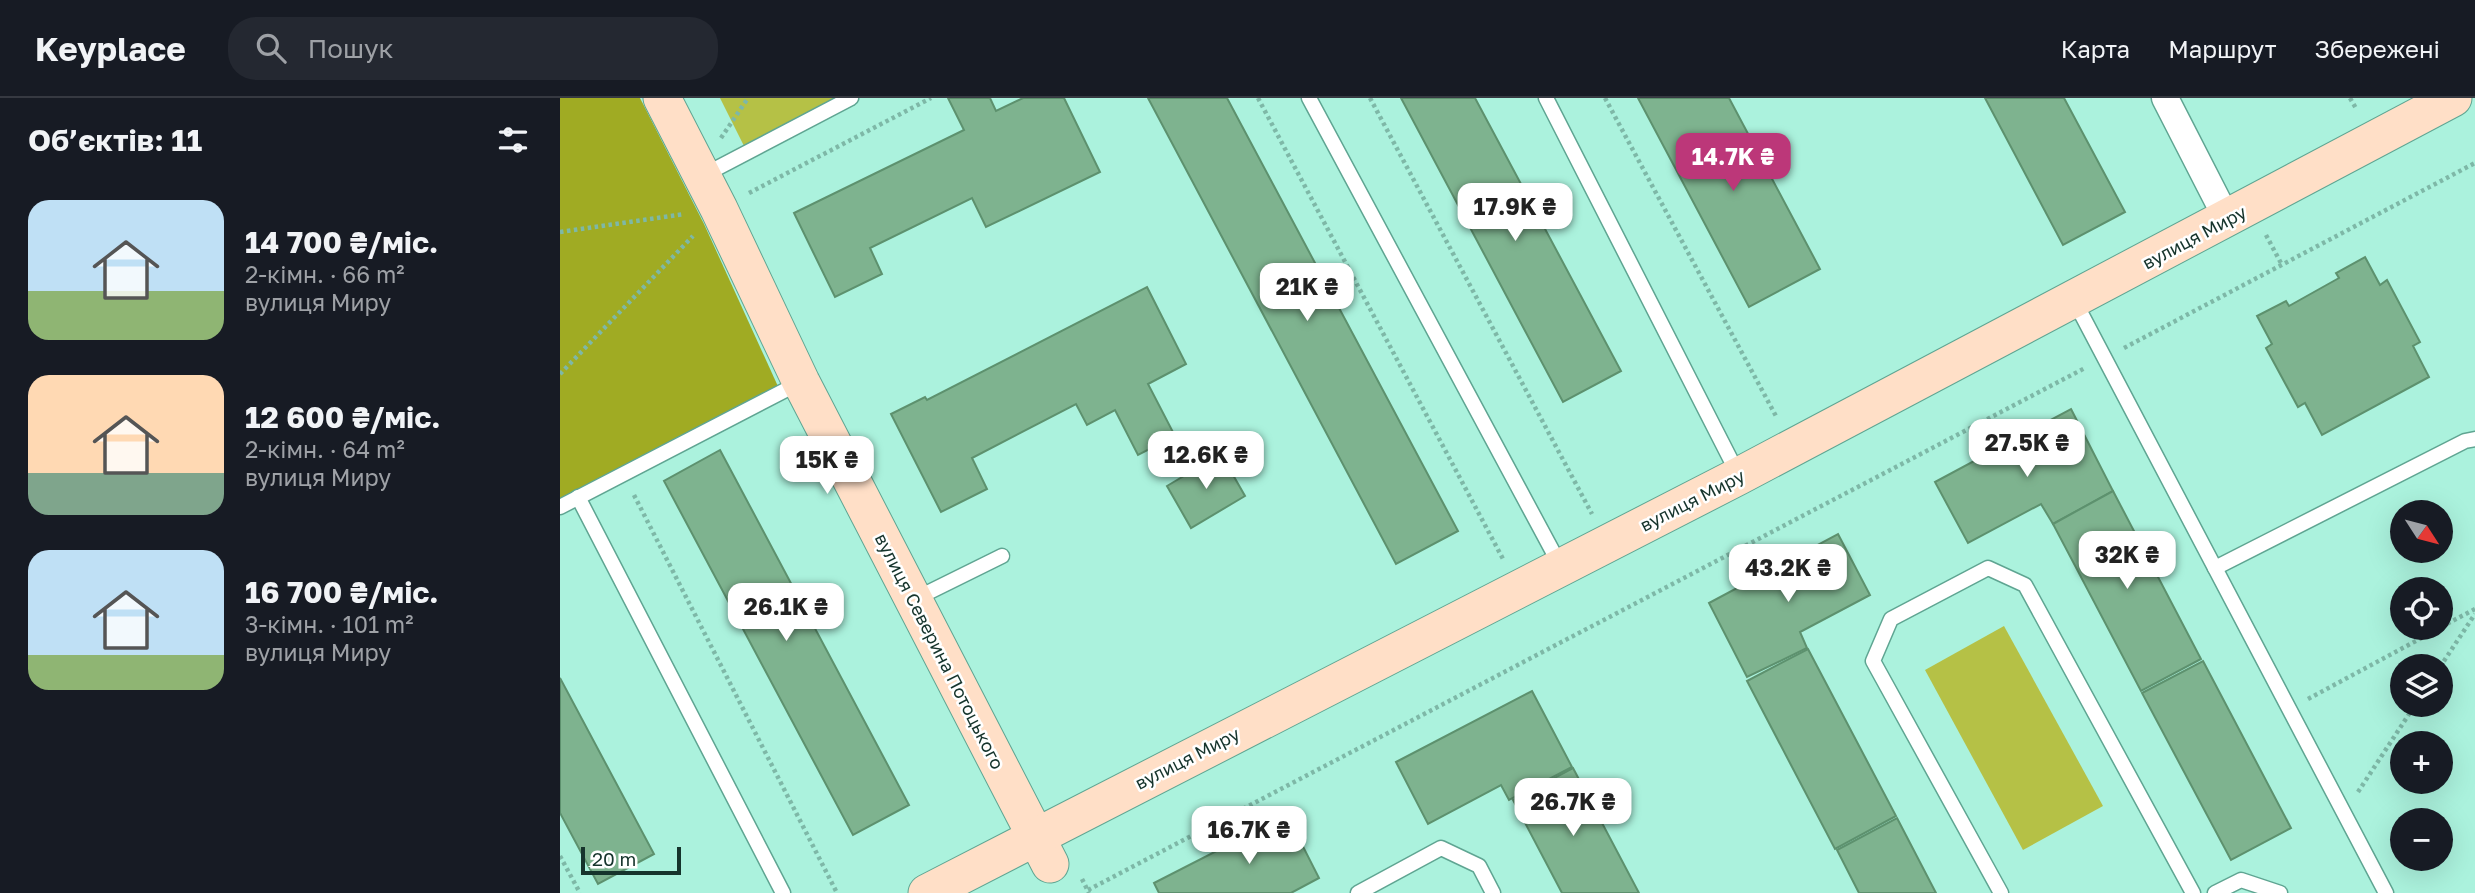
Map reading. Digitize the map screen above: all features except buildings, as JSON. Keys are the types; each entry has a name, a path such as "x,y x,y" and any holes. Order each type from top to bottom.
{"street":[{"name":"вулиця Северина Потоцького","path":"662,98 710,160 719,209 801,382 1043,850"},
{"path":"2165,98 2227,219"},
{"name":"вулиця Миру","path":"927,893 1043,850 1562,568 2453,98"}],"lane":[{"path":"710,160 851,98"},
{"path":"1309,98 1562,568"},
{"path":"1546,98 1739,476"},
{"path":"2074,300 2386,893"},
{"path":"560,507 801,382"},
{"path":"2215,568 2465,441 2475,439"},
{"path":"578,497 783,893"},
{"path":"914,600 1002,556"},
{"path":"2001,893 1873,661 1891,619 1988,568 2025,585 2193,893"},
{"path":"1358,893 1441,848 1479,866 1493,893"},
{"path":"2215,893 2241,880 2280,893"}],"path":[{"path":"710,160 748,98"},
{"path":"560,374 719,209 931,98"},
{"path":"1258,98 1503,560"},
{"path":"1370,98 1592,514"},
{"path":"1605,98 1778,419"},
{"path":"1088,890 2475,163"},
{"path":"560,232 719,209"},
{"path":"2262,227 2282,265"},
{"path":"624,475 837,893"},
{"path":"2453,622 2475,611"},
{"path":"2448,654 2475,611"},
{"path":"2290,709 2418,640"},
{"path":"2344,813 2407,717"},
{"path":"560,856 580,893"}],"green space":[{"path":"560,98 640,98 704,224 781,393 560,510"},
{"path":"720,98 851,98 747,152"},
{"path":"2004,626 2103,806 2023,850 1925,670"}]}
